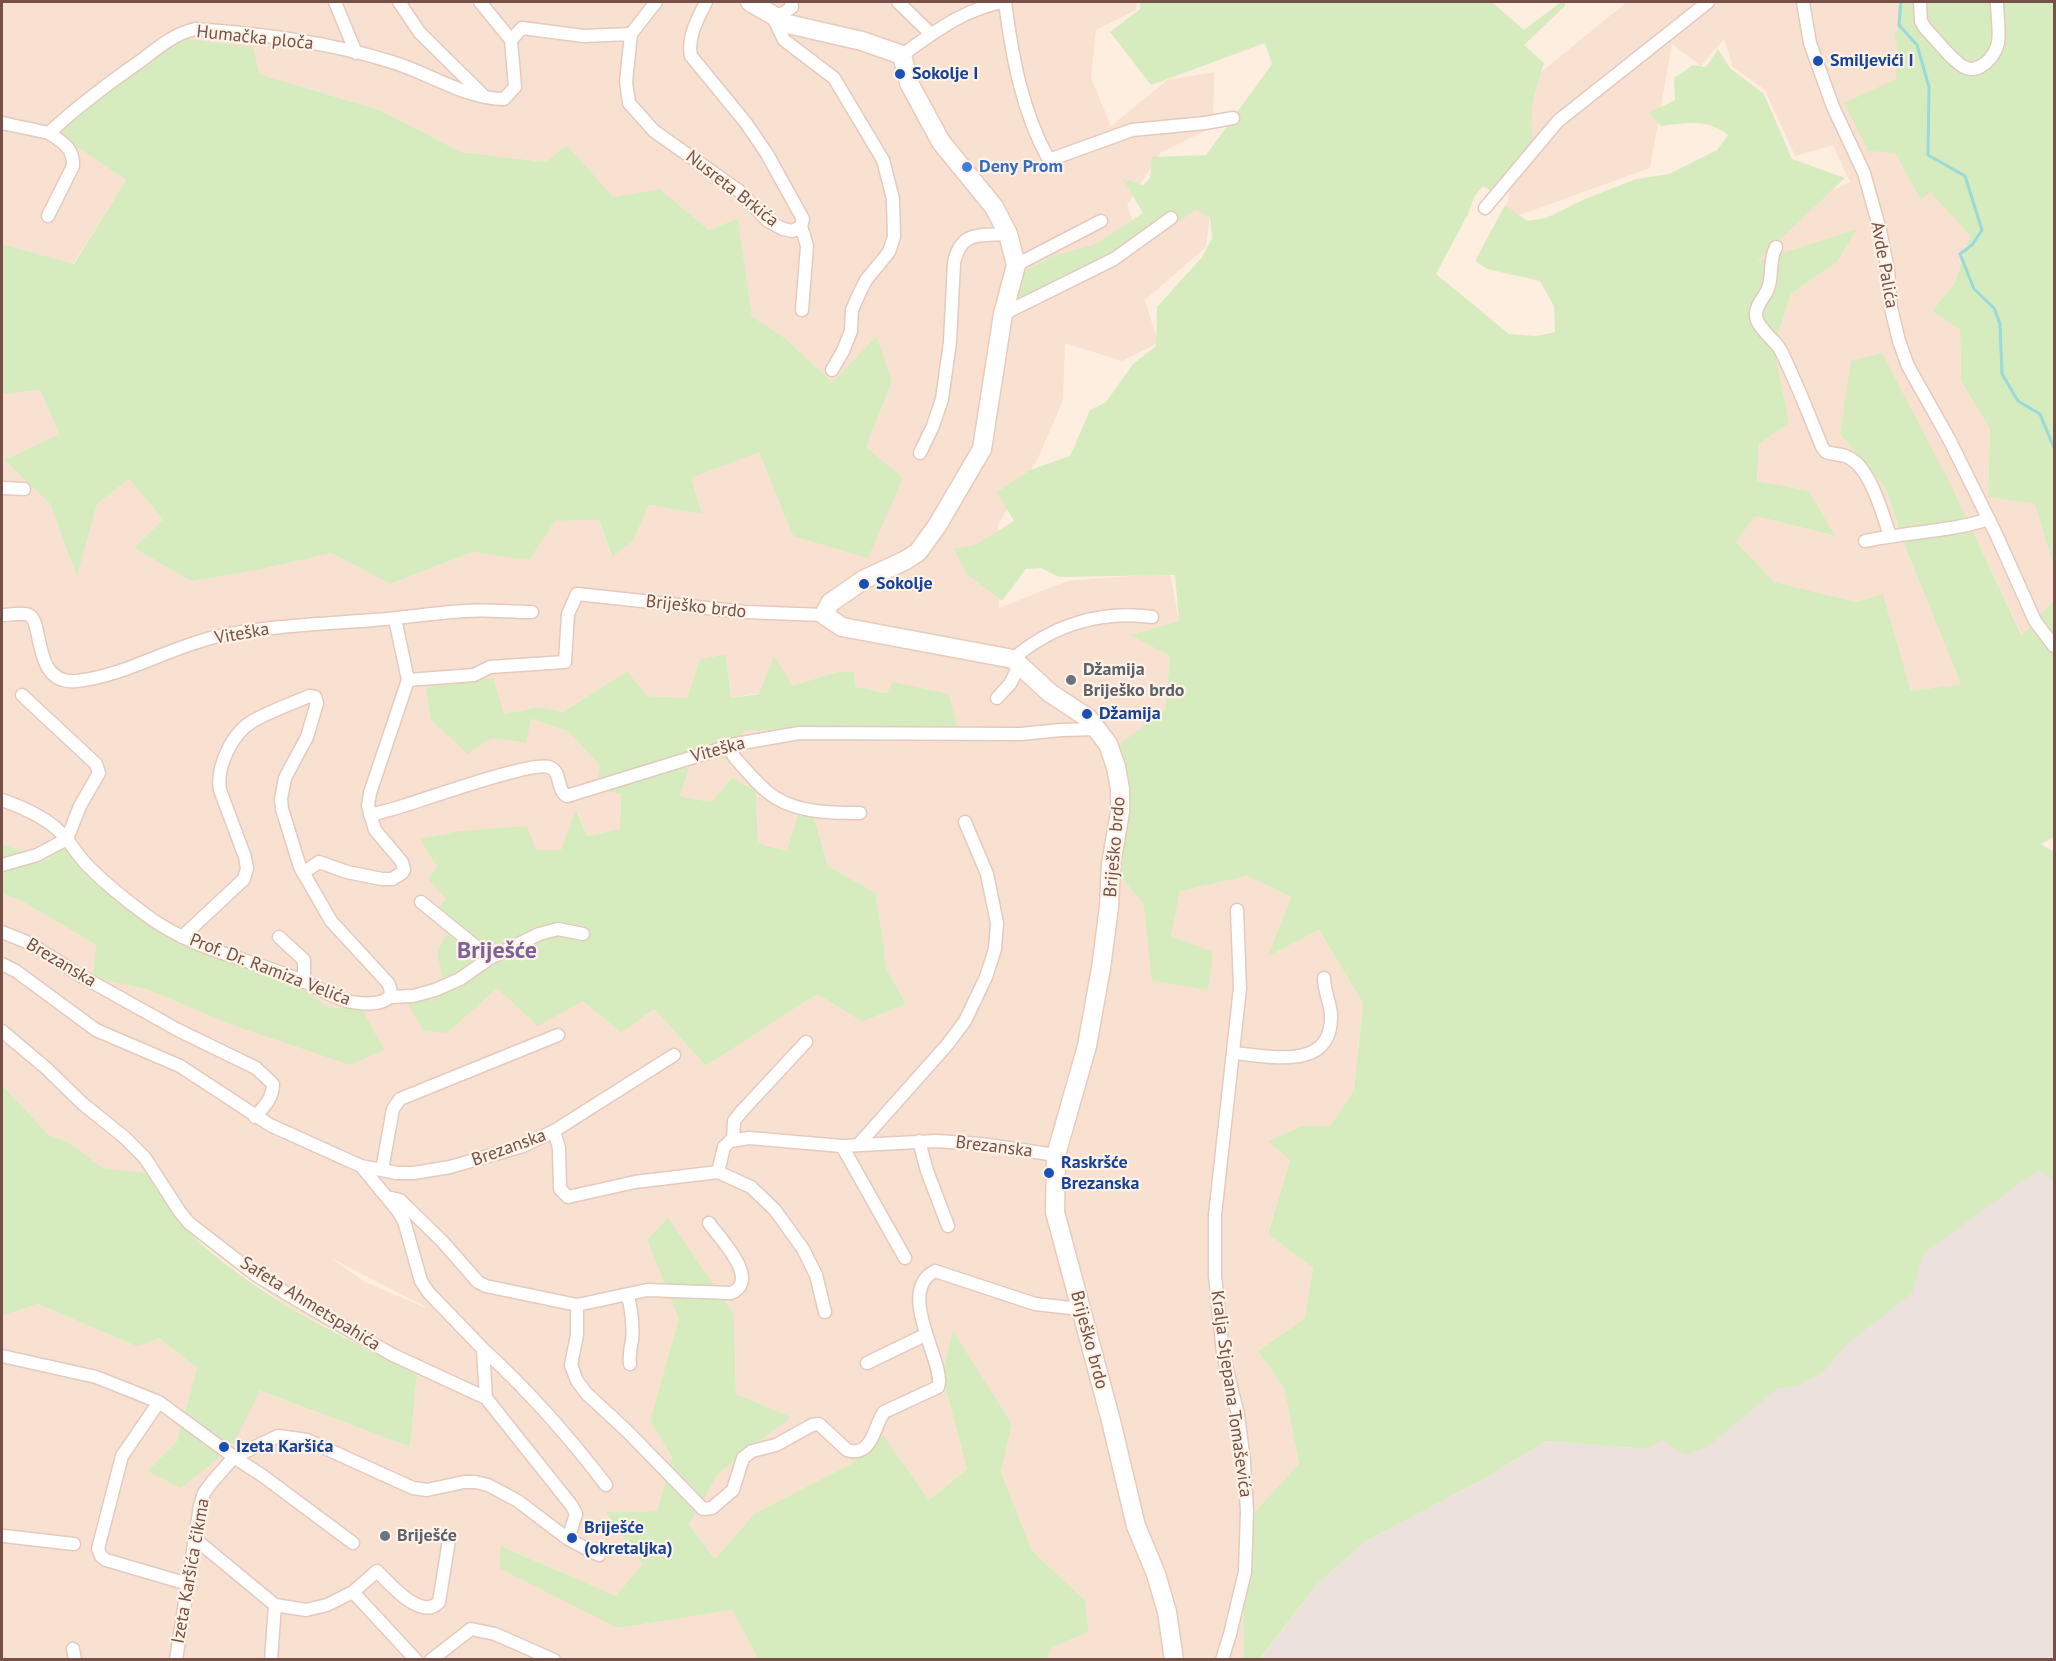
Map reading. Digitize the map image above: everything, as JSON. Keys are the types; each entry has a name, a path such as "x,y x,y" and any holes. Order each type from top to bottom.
{"street":[{"path":"335,2 357,53"},
{"path":"399,2 420,33 487,99 504,99 515,87 511,40 480,2"},
{"path":"511,40 522,28 584,36 631,34 656,2"},
{"name":"Nusreta Brkića","path":"631,34 626,82 629,103 654,131 740,191 768,221 788,231 793,231 803,223 802,216 767,154 746,123 691,56 690,44 695,23 706,2"},
{"path":"750,2 788,24 862,40 902,55"},
{"path":"773,17 792,8 791,2"},
{"path":"898,2 931,34"},
{"path":"902,55 952,20 980,6 1004,2 1023,99 1036,138 1048,160 1131,130 1233,118"},
{"path":"1485,208 1558,122 1708,2"},
{"name":"Avde Palića","path":"1803,2 1810,43 1833,107 1864,173 1884,250 1891,308 1908,366 1949,439 1989,519 2035,621 2055,646"},
{"path":"1920,2 1921,21 1925,28 1960,65 1967,69 1977,69 1984,64 1998,44 1997,2"},
{"path":"773,17 784,40 834,78 883,160 893,199 894,237 889,252 866,280 852,310 851,331 832,370"},
{"name":"Humačka ploča","path":"49,133 82,103 179,33 195,29 322,44 393,62 487,99"},
{"path":"824,615 830,603 863,580 918,552 937,526 982,449 1003,314 1016,265 1008,234 994,207 941,142 909,83 902,55"},
{"path":"2,123 49,133 67,145 73,166 48,216"},
{"path":"1003,314 1114,259 1171,218"},
{"path":"1016,265 1101,221"},
{"path":"801,226 807,246 802,310"},
{"path":"920,453 933,426 942,399 950,342 956,253 961,242 969,238 1008,234"},
{"path":"1776,247 1771,256 1767,291 1757,308 1758,323 1779,348 1822,447 1826,452 1846,456 1856,464 1873,488 1890,536"},
{"path":"2,488 24,489"},
{"path":"1865,541 1974,524 1989,519"},
{"name":"Briješko brdo","path":"408,680 474,675 490,668 565,662 568,614 577,594 744,612 824,615 842,627 1017,662 1050,693 1088,718 1098,729 1108,744 1116,767 1120,789 1120,812 1111,864 1109,907 1101,968 1087,1046 1056,1155 1055,1212 1111,1421 1136,1526 1156,1574 1167,1612 1173,1659"},
{"name":"Viteška","path":"2,615 26,614 31,617 39,648 55,676 65,681 77,681 117,673 214,638 281,627 395,619 466,610 532,612"},
{"path":"997,698 1010,684 1017,662 1029,645 1054,631 1081,620 1110,615 1133,614 1152,617"},
{"path":"303,873 315,863 322,862 346,872 382,879 392,879 404,870 402,862 375,830 369,806 370,793 408,680 395,619"},
{"path":"2,864 37,855 67,839 80,806 99,773 96,764 22,695"},
{"path":"182,937 244,879 247,868 220,790 218,780 222,760 230,746 249,724 309,696 315,697 317,703 309,732 285,778 281,799 282,809 303,873 331,921 388,982 390,997"},
{"name":"Viteška","path":"370,815 493,777 543,765 555,771 562,794 567,796 739,743 799,733 1011,734 1098,729"},
{"path":"739,743 733,749 732,753 735,758 764,789 776,798 794,807 836,813 860,813"},
{"name":"Prof. Dr. Ramiza Velića","path":"2,800 42,818 60,831 92,870 144,914 182,937 357,1003 382,1002 390,997 413,996 435,990 460,979 490,958 539,934 558,929 584,934"},
{"path":"860,1144 947,1045 965,1021 987,977 995,949 997,923 987,874 965,822"},
{"path":"421,902 490,958"},
{"name":"Kralja Stjepana Tomaševića","path":"1222,1659 1245,1572 1247,1512 1238,1415 1223,1353 1215,1276 1215,1215 1240,988 1237,910"},
{"name":"Brezanska","path":"2,932 29,943 83,977 178,1030 256,1068 273,1084 273,1093 255,1117"},
{"path":"279,937 304,960 304,982"},
{"name":"Brezanska","path":"2,964 16,971 96,1030 180,1066 255,1117 361,1166 414,1173 450,1167 523,1146 554,1131 559,1148 560,1189 568,1197 635,1182 718,1172"},
{"path":"1233,1053 1295,1057 1324,1045 1330,1027 1331,1014 1324,988 1324,978"},
{"name":"Safeta Ahmetspahića","path":"2,1031 145,1158 189,1222 256,1275 391,1354 486,1398 572,1506 576,1514 568,1539"},
{"path":"382,1170 393,1109 400,1099 558,1035"},
{"path":"806,1042 734,1121 733,1140 724,1147 718,1172 751,1187 775,1210 804,1249 816,1275 825,1312"},
{"path":"554,1131 675,1055"},
{"name":"Brezanska","path":"733,1140 749,1138 842,1146 919,1141 981,1144 1056,1155"},
{"path":"919,1141 927,1171 948,1226"},
{"path":"842,1146 904,1258"},
{"path":"361,1166 404,1221 422,1281 429,1293 558,1423 606,1485"},
{"path":"387,1197 400,1200 442,1241 478,1282 486,1286 577,1305 646,1290 731,1293 736,1291 742,1283 743,1276 739,1264 709,1223"},
{"path":"577,1305 577,1335 571,1365 577,1381 587,1394 703,1509 708,1509 734,1490 743,1458 752,1451 776,1445 812,1425 819,1424 847,1449 852,1451 864,1447 875,1435 880,1417 884,1412 938,1387 940,1383 925,1335 920,1298 922,1286 927,1277 935,1271 1035,1304 1080,1309"},
{"path":"628,1295 632,1322 632,1340 628,1353 630,1364"},
{"path":"867,1363 925,1335"},
{"path":"483,1349 486,1398"},
{"path":"2,1356 96,1377 159,1402 353,1543"},
{"path":"159,1402 122,1456 107,1508 98,1552 105,1560 188,1584"},
{"name":"Izeta Karšića čikma","path":"176,1659 194,1538 204,1493 234,1457 278,1436 306,1440 413,1488 427,1490 464,1482 488,1485 518,1501 568,1539 599,1555"},
{"path":"2,1533 74,1544"},
{"path":"194,1538 275,1605 306,1610 327,1605 353,1592 377,1571 399,1593 416,1605 429,1608 435,1606 439,1602 449,1540"},
{"path":"353,1592 416,1659"},
{"path":"271,1659 275,1605"},
{"path":"431,1659 471,1629 495,1634 554,1659"}],"shaded area":[{"path":"2,2 1137,2 1136,10 1096,30 1091,78 1111,126 1167,80 1214,72 1213,127 1160,153 1127,205 1134,225 1214,182 1206,247 1145,300 1158,343 1122,361 1065,343 1063,400 1039,456 998,525 999,608 1067,581 1170,573 1179,621 1131,635 1170,656 1165,710 1111,865 1143,903 1152,980 1171,936 1180,890 1247,876 1291,897 1269,955 1319,930 1363,1003 1354,1090 1330,1126 1303,1126 1268,1232 1313,1268 1305,1318 1258,1351 1284,1388 1299,1465 1250,1517 1244,1571 1243,1659 1047,1659 1052,1647 1089,1632 1085,1600 1032,1551 1001,1472 1012,1424 953,1332 942,1375 967,1469 929,1500 883,1436 851,1464 755,1513 715,1559 689,1525 718,1474 790,1417 736,1394 734,1315 647,1240 680,1319 650,1421 672,1457 657,1511 606,1512 642,1565 617,1597 502,1546 618,1628 732,1610 758,1659 2,1659 2,1316 38,1304 138,1347 159,1338 197,1368 177,1441 147,1471 232,1447 259,1391 410,1447 417,1376 284,1304 228,1264 185,1228 146,1173 103,1169 68,1142 49,1135 2,1085 2,893 22,901 96,945 93,978 146,989 227,1023 328,1007 293,982 234,964 141,920 85,872 63,841 48,860 2,844 2,394 40,390 59,434 4,460 50,504 77,576 97,504 129,479 163,519 134,548 191,581 263,569 331,553 390,584 473,552 529,559 555,521 599,520 611,556 633,541 649,505 702,514 690,478 759,451 793,536 866,447 892,382 877,337 832,382 785,338 752,316 738,218 709,230 660,189 613,198 567,145 546,162 461,152 380,110 259,74 59,135 126,180 73,264 2,244","holes":["726,654 731,698 793,687 837,672 854,672 856,687 888,693 949,694 960,741 932,727 866,726 743,731 692,759 680,796 711,802 732,778 756,790 758,843 788,851 798,814 814,817 828,866 876,893 887,970 906,1004 862,1022 817,994 706,1066 654,1009 621,1033 583,1001 497,987 443,983 449,930 446,899 437,867 421,839 536,850 562,850 577,811 587,836 620,829 621,794 600,766 569,732 531,719 525,743 491,738 504,714 539,707 563,712 627,671 648,696 687,698 700,659","331,1258 426,1307 426,1308 365,1282"]},
{"path":"1627,2 1958,2 1998,61 1894,32 1901,77 1895,153 1921,199 1956,167 1979,205 1955,282 1932,311 1960,330 1961,381 1990,429 1988,497 2035,503 2054,568 2054,600 2023,637 1953,489 1840,434 1886,489 1905,547 1961,684 1911,691 1883,594 1856,602 1773,582 1736,542 1755,516 1834,536 1809,491 1757,481 1759,444 1789,423 1774,346 1791,294 1838,261 1856,230 1756,262 1763,223 1850,182 1833,145 1795,156 1765,90 1733,67 1724,39 1701,66 1672,44 1650,168 1503,221 1536,76"},
{"path":"2054,1150 2054,1659 1260,1660 1317,1584 1366,1541 1480,1481 1546,1441 1646,1449"}],"green space":[{"path":"1140,2 1492,2 1524,30 1561,2 1565,2 1565,6 1524,45 1544,63 1531,113 1534,146 1491,191 1483,186 1474,197 1468,214 1436,274 1509,334 1537,336 1555,332 1554,306 1540,281 1487,269 1475,261 1505,205 1527,221 1546,218 1585,199 1636,179 1669,174 1717,150 1728,135 1720,130 1696,123 1661,126 1649,113 1675,100 1674,78 1693,65 1706,67 1718,49 1730,68 1764,94 1792,159 1845,178 1757,261 1857,229 1838,261 1791,294 1774,346 1789,423 1759,444 1757,481 1809,491 1835,536 1755,516 1736,542 1774,582 1856,602 1883,594 1911,691 1961,684 1905,547 1886,489 1840,434 1851,361 1882,353 1953,489 2022,636 2054,600 2054,837 2041,844 2054,852 2054,1181 2038,1170 1924,1253 1912,1293 1848,1343 1823,1372 1799,1386 1778,1388 1707,1447 1685,1454 1662,1440 1646,1449 1546,1441 1480,1481 1366,1541 1317,1584 1260,1659 1243,1659 1244,1571 1250,1517 1299,1464 1284,1388 1258,1351 1305,1318 1313,1268 1268,1233 1290,1160 1268,1141 1303,1126 1330,1126 1354,1090 1363,1003 1319,930 1268,956 1291,897 1247,876 1180,891 1171,936 1213,952 1208,990 1152,981 1143,903 1111,866 1116,747 1165,710 1170,656 1130,635 1179,621 1175,575 1059,577 1041,568 1026,569 1002,601 967,574 954,549 975,545 1014,521 997,492 1030,470 1070,456 1090,410 1106,402 1133,364 1156,346 1157,307 1202,257 1212,238 1210,217 1195,210 1111,269 1008,314 1017,275 1053,256 1096,244 1143,213 1123,179 1143,185 1150,178 1152,157 1206,155 1272,64 1265,43 1151,85 1110,32 1140,9"},
{"path":"1898,2 2054,2 2054,568 2035,504 1988,497 1990,429 1961,381 1960,330 1932,311 1955,282 1970,235 1930,192 1921,200 1895,153 1868,151 1844,103 1896,79 1897,51 1894,31 1898,31"},
{"path":"176,38 253,47 259,74 380,110 461,152 546,162 567,145 613,197 660,189 709,230 738,218 752,316 785,338 832,382 877,336 892,382 866,447 903,478 868,558 793,536 759,452 691,478 702,514 649,505 633,541 612,557 599,520 555,521 529,560 473,552 390,584 331,553 263,569 191,581 134,548 163,519 129,479 97,504 77,577 50,504 4,460 59,434 40,390 2,394 2,244 74,264 126,180 59,135 103,91"},
{"path":"726,654 731,698 759,694 774,656 793,686 837,672 854,672 856,687 887,693 893,682 949,694 961,741 932,727 866,726 744,731 728,760 703,751 692,759 680,796 711,802 732,778 756,790 758,843 787,851 798,814 814,817 828,866 876,893 887,970 906,1004 862,1022 817,994 706,1066 654,1009 621,1033 583,1001 538,1026 497,988 447,1033 424,1031 406,1001 443,983 437,951 449,930 437,910 446,899 428,879 437,867 420,839 459,831 527,826 536,850 561,850 576,810 587,836 620,829 621,794 596,789 600,766 569,732 531,719 526,743 491,738 468,754 431,720 426,687 493,678 504,714 539,707 563,712 627,671 648,696 687,698 700,659"},
{"path":"62,841 85,872 141,920 234,964 293,982 328,1007 362,1009 384,1050 350,1065 227,1023 146,989 93,978 96,945 22,901 2,893 2,844 48,860"},
{"path":"2,1085 49,1135 68,1142 103,1168 146,1173 186,1229 211,1252 266,1293 417,1375 410,1447 260,1391 232,1447 181,1488 147,1471 177,1441 197,1368 159,1338 138,1347 38,1304 2,1316"},
{"path":"668,1218 734,1315 736,1394 791,1417 718,1474 689,1525 715,1559 755,1513 851,1464 883,1435 929,1500 967,1469 942,1375 953,1331 1012,1424 1001,1472 1032,1551 1085,1600 1089,1632 1052,1647 1047,1659 758,1659 732,1610 618,1628 499,1568 501,1546 616,1596 642,1565 606,1512 657,1511 672,1457 650,1421 679,1319 647,1240"}],"waterway":[{"path":"1901,2 1899,25 1917,45 1929,87 1928,155 1965,176 1982,230 1972,245 1960,254 1974,289 1994,308 2000,324 2002,374 2018,401 2040,414 2054,448"}],"place":[{"name":"Smiljevići I","path":"1818,61"},
{"name":"Sokolje I","path":"900,74"},
{"name":"Deny Prom","path":"967,167"},
{"name":"Sokolje","path":"864,584"},
{"name":"Džamija Briješko brdo","path":"1071,680"},
{"name":"Džamija","path":"1087,714"},
{"name":"Raskršće Brezanska","path":"1049,1173"},
{"name":"Izeta Karšića","path":"224,1447"},
{"name":"Briješće","path":"385,1536"},
{"name":"Briješće (okretaljka)","path":"572,1538"}],"district":[{"name":"Briješće","path":"497,951"}]}
